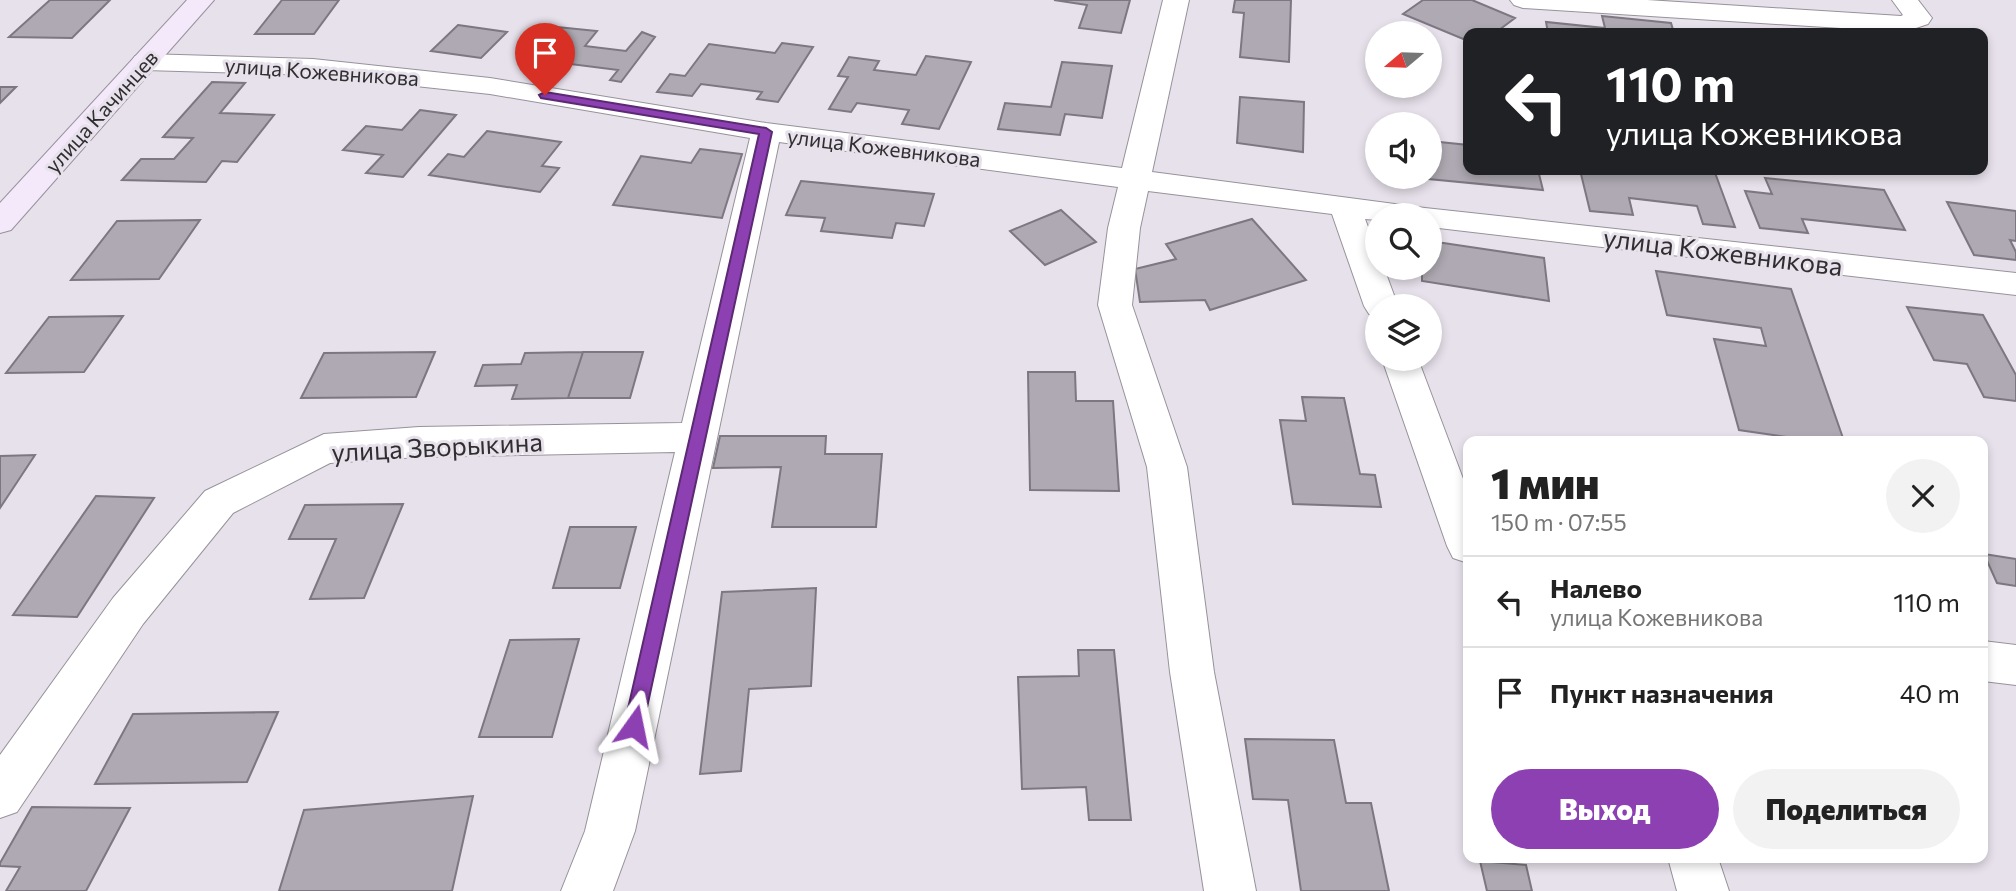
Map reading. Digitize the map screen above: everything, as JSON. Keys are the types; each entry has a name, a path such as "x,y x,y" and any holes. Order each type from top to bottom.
{"main road":[{"name":"улица Качинцев","path":"0,223 201,0"}],"street":[{"path":"1176,0 1124,228 1115,305 1167,467 1192,672 1230,891"},
{"path":"1523,0 1904,24 1919,18 1905,0"},
{"name":"улица Кожевникова","path":"145,62 313,67 463,83 766,132 1365,209"},
{"path":"587,891 610,831 766,132"},
{"path":"1345,207 1377,294"},
{"name":"улица Кожевникова","path":"1442,218 2016,284"},
{"path":"1404,371 1463,532"},
{"name":"улица Зворыкина","path":"0,795 128,611 219,502 324,450 419,442 698,437"},
{"path":"1988,662 2016,665"},
{"path":"1695,863 1703,891"}],"building":[{"path":"50,0 110,0 72,38 9,37"},
{"path":"282,0 339,0 314,34 255,34"},
{"path":"1054,0 1130,0 1121,33 1079,28 1087,5"},
{"path":"1235,0 1291,0 1289,62 1240,57 1244,13 1233,12"},
{"path":"1423,0 1472,0 1515,18 1502,28 1463,28 1463,39 1442,30 1442,21 1420,21 1403,14"},
{"path":"1602,16 1671,23 1672,28 1605,28"},
{"path":"1546,22 1605,28 1547,28"},
{"path":"458,25 507,32 481,58 431,51"},
{"path":"557,27 597,31 585,46 626,51 642,32 655,37 621,82 610,80 618,70 547,61 536,73 524,71 535,59 545,61 563,40 548,38"},
{"path":"782,43 813,47 778,102 757,99 762,92 701,84 692,96 657,92 670,74 685,76 709,44 775,53"},
{"path":"926,56 971,62 939,129 902,124 909,110 857,103 851,112 829,109 848,77 838,76 849,57 879,61 874,70 916,75"},
{"path":"1062,62 1112,66 1102,118 1065,114 1060,135 998,129 1005,103 1051,107"},
{"path":"212,82 245,83 220,113 274,115 237,162 222,161 206,182 122,180 141,159 174,159 193,138 163,137"},
{"path":"0,87 16,87 0,103"},
{"path":"1240,97 1304,102 1303,152 1237,143"},
{"path":"420,110 456,115 403,177 366,173 383,155 343,150 366,126 402,130"},
{"path":"487,131 561,142 542,166 559,168 540,192 429,175 448,154 464,157"},
{"path":"1442,142 1463,144 1463,175 1539,175 1543,190 1442,180"},
{"path":"700,149 742,154 722,218 613,205 641,156 691,163"},
{"path":"1581,175 1716,175 1735,227 1703,224 1697,206 1629,198 1633,215 1590,211"},
{"path":"1765,178 1884,190 1905,230 1802,219 1808,233 1760,228 1745,191 1772,194"},
{"path":"801,181 934,194 924,226 896,223 892,238 821,231 825,218 786,215"},
{"path":"1947,202 2016,211 2016,241 2010,240 2016,252 2016,260 1974,255"},
{"path":"1061,210 1096,242 1045,265 1010,231"},
{"path":"1252,219 1306,280 1210,310 1205,300 1140,302 1135,269 1176,259 1166,244"},
{"path":"200,220 159,279 71,280 117,221"},
{"path":"1442,243 1544,258 1549,301 1422,281 1442,280"},
{"path":"1656,271 1791,289 1842,436 1780,436 1739,430 1714,339 1766,346 1761,328 1667,315"},
{"path":"1907,307 1983,315 2016,375 2016,401 1984,397 1967,364 1934,360"},
{"path":"123,316 84,372 6,373 49,317"},
{"path":"435,352 416,397 301,398 324,353"},
{"path":"583,352 568,398 512,399 517,385 475,386 483,365 521,364 525,353"},
{"path":"583,352 643,352 630,398 568,398"},
{"path":"1028,372 1075,372 1076,401 1113,401 1119,491 1030,490"},
{"path":"1302,397 1344,398 1360,474 1375,475 1381,507 1293,504 1280,420 1306,421"},
{"path":"720,436 826,436 825,454 882,454 876,527 772,527 781,467 713,468"},
{"path":"35,455 0,508 0,456"},
{"path":"96,496 154,498 77,617 13,615"},
{"path":"403,504 364,598 310,599 336,539 289,539 305,505"},
{"path":"570,527 636,527 620,588 553,588"},
{"path":"1988,555 2016,559 2016,586 1997,583 1988,563"},
{"path":"816,588 811,686 749,689 741,771 700,774 722,592"},
{"path":"579,639 552,737 479,737 510,640"},
{"path":"1078,650 1114,650 1131,820 1089,820 1086,787 1022,789 1018,677 1079,676"},
{"path":"278,712 247,782 95,784 133,714"},
{"path":"1245,739 1334,740 1346,803 1371,803 1389,891 1301,891 1288,800 1253,799"},
{"path":"473,796 452,891 279,891 304,810"},
{"path":"32,807 130,808 86,891 6,891 20,867 0,866 0,863"},
{"path":"1480,863 1526,865 1532,891 1487,891"}],"route":[{"path":"545,95 766,132 634,726"}]}
